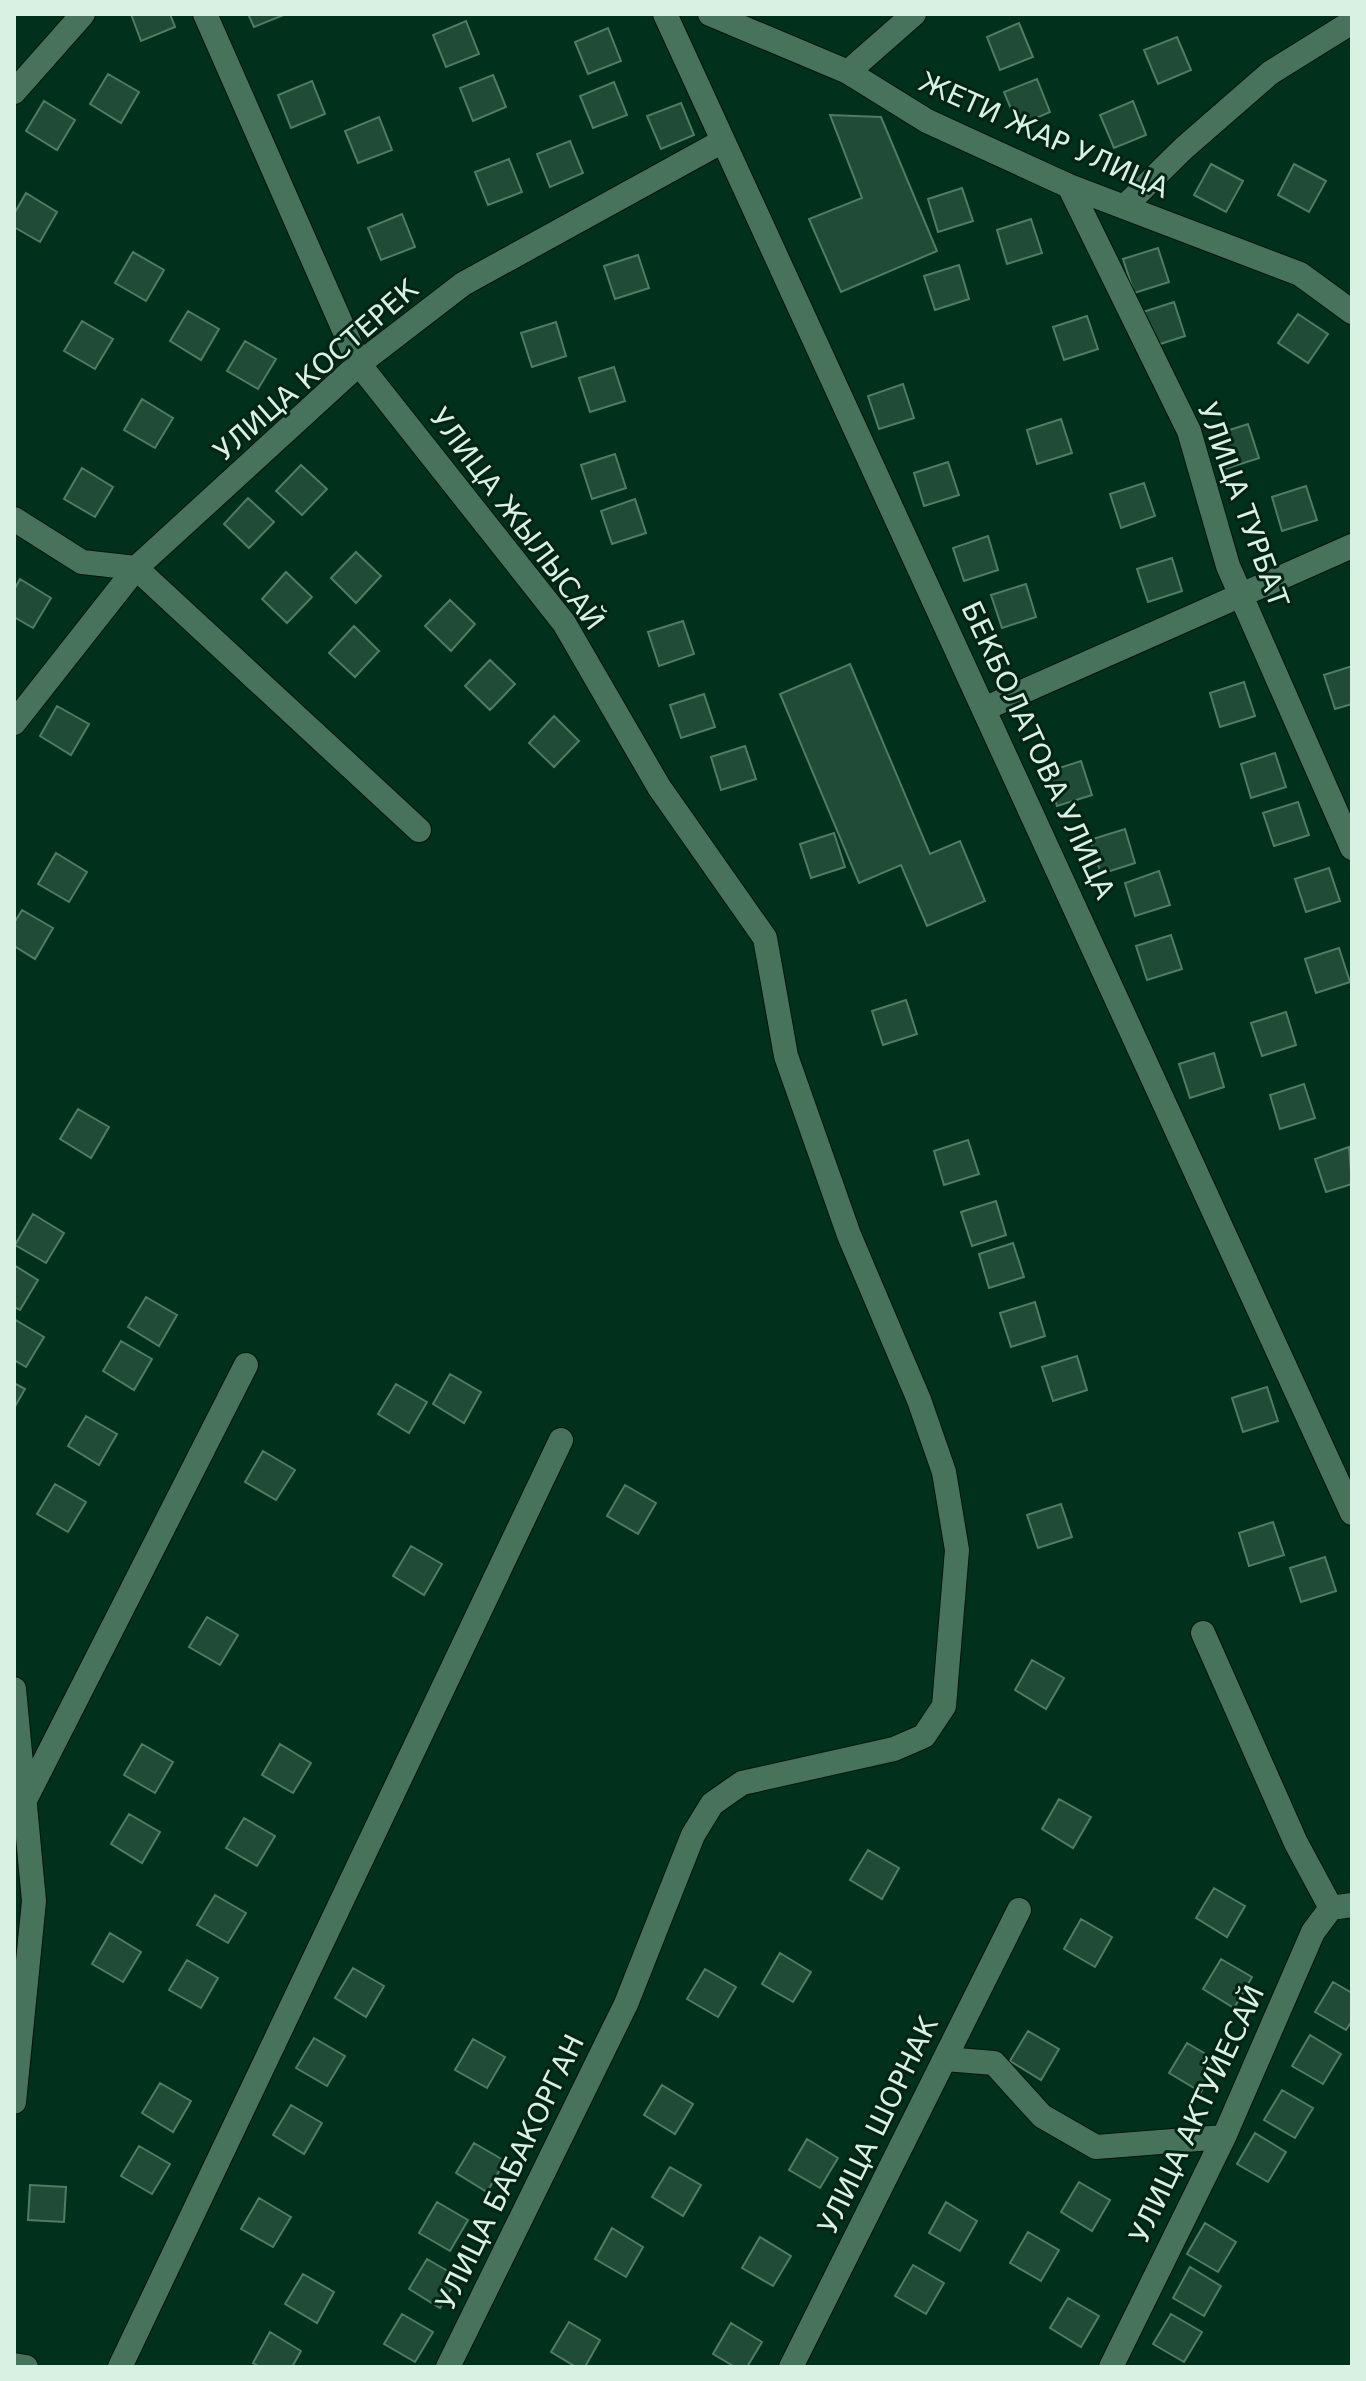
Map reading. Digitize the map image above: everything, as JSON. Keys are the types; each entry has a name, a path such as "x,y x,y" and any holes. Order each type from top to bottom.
{"street":[{"path":"14,92 83,14"},
{"name":"УЛИЦА ЖЫЛЫСАЙ","path":"205,14 359,364 564,623 659,787 765,938 786,1056 849,1235 919,1400 944,1472 957,1550 944,1706 924,1736 904,1744 742,1783 712,1804 693,1835 626,2004"},
{"name":"БЕКБОЛАТОВА УЛИЦА","path":"665,14 721,142 986,708 1352,1513"},
{"name":"ЖЕТИ ЖАР УЛИЦА","path":"710,14 848,72 927,121 1069,186 1300,274 1352,312"},
{"path":"848,72 914,14"},
{"path":"1124,207 1184,148 1270,73 1352,22"},
{"name":"УЛИЦА КОСТЕРЕК","path":"14,723 136,568 359,364 463,284 721,142"},
{"name":"УЛИЦА ТУРБАТ","path":"1069,186 1189,431 1228,566 1352,848"},
{"path":"14,519 82,562 136,568 419,830"},
{"path":"986,708 1352,546"},
{"path":"25,1800 246,1365"},
{"path":"120,2367 561,1440"},
{"path":"1203,1633 1296,1843 1341,1906"},
{"path":"14,1689 34,1901 14,2102"},
{"name":"УЛИЦА АКТУЙЕСАЙ","path":"1111,2367 1224,2137 1313,1932 1341,1906"},
{"name":"УЛИЦА ШОРНАК","path":"791,2367 1019,1910"},
{"name":"УЛИЦА БАБАКОРГАН","path":"448,2367 626,2004"},
{"path":"945,2059 994,2063 1042,2116 1096,2147 1224,2137"},
{"path":"14,2365 26,2367"}],"building":[{"path":"131,14 170,14 175,27 141,41"},
{"path":"248,14 286,14 254,27"},
{"path":"466,21 479,54 446,67 433,35"},
{"path":"1019,23 1033,57 1000,70 987,37"},
{"path":"608,28 621,61 588,74 575,42"},
{"path":"1177,37 1191,70 1158,84 1144,50"},
{"path":"108,74 139,92 121,123 90,104"},
{"path":"493,75 506,107 473,121 460,88"},
{"path":"1037,79 1050,112 1018,126 1004,92"},
{"path":"312,81 325,114 291,128 278,95"},
{"path":"614,82 627,115 593,128 580,96"},
{"path":"44,101 75,120 57,150 26,131"},
{"path":"1133,101 1146,135 1114,148 1100,115"},
{"path":"681,103 694,135 661,149 647,116"},
{"path":"830,115 881,117 937,251 841,292 809,219 862,198"},
{"path":"379,117 392,150 358,163 345,131"},
{"path":"570,141 583,173 550,187 537,154"},
{"path":"509,159 522,192 488,205 475,172"},
{"path":"1211,164 1243,181 1226,212 1194,195"},
{"path":"1294,164 1326,181 1309,212 1278,195"},
{"path":"962,188 973,221 938,232 928,199"},
{"path":"26,193 57,212 40,242 14,227 14,214"},
{"path":"402,214 415,247 381,260 368,228"},
{"path":"1031,219 1042,253 1007,264 997,230"},
{"path":"1158,248 1169,282 1134,293 1123,259"},
{"path":"133,252 164,270 146,301 115,283"},
{"path":"638,255 649,288 615,299 604,266"},
{"path":"959,265 969,299 935,310 924,276"},
{"path":"1174,302 1185,336 1151,347 1140,313"},
{"path":"188,311 219,329 201,360 170,341"},
{"path":"1298,314 1328,334 1308,363 1278,343"},
{"path":"1087,316 1098,349 1064,360 1053,327"},
{"path":"82,321 113,339 95,369 64,351"},
{"path":"556,322 566,356 532,367 521,333"},
{"path":"245,341 276,359 258,389 227,371"},
{"path":"614,367 625,401 590,412 579,378"},
{"path":"903,384 914,418 879,429 868,396"},
{"path":"142,399 173,418 155,448 124,430"},
{"path":"1061,419 1072,453 1037,464 1027,430"},
{"path":"1248,424 1259,458 1225,469 1214,435"},
{"path":"615,454 626,488 592,499 581,465"},
{"path":"948,462 959,495 924,506 914,473"},
{"path":"301,465 327,489 302,515 276,491"},
{"path":"82,468 113,487 95,517 64,499"},
{"path":"1144,483 1155,516 1121,528 1110,494"},
{"path":"1306,486 1317,520 1282,531 1272,497"},
{"path":"248,498 274,522 249,548 224,524"},
{"path":"635,499 646,533 612,544 601,511"},
{"path":"988,536 998,570 964,581 953,548"},
{"path":"356,552 381,576 356,603 331,578"},
{"path":"1172,558 1182,591 1148,602 1137,569"},
{"path":"286,572 312,597 287,623 262,599"},
{"path":"20,579 51,598 33,628 14,617 14,590"},
{"path":"1026,584 1036,617 1002,628 991,595"},
{"path":"450,600 475,624 451,651 425,626"},
{"path":"683,621 694,654 659,666 648,632"},
{"path":"354,626 379,651 355,677 329,653"},
{"path":"490,660 515,684 490,710 465,686"},
{"path":"850,664 930,854 960,841 985,901 927,926 901,865 859,883 780,694"},
{"path":"1352,666 1352,704 1335,709 1324,675"},
{"path":"1244,682 1255,716 1220,727 1210,693"},
{"path":"704,694 715,727 681,738 670,705"},
{"path":"57,706 89,724 71,755 40,736"},
{"path":"554,716 579,741 554,767 529,743"},
{"path":"745,746 756,779 721,790 711,757"},
{"path":"1275,753 1286,787 1251,798 1241,764"},
{"path":"1081,761 1092,795 1057,806 1047,772"},
{"path":"1298,802 1309,835 1274,846 1263,813"},
{"path":"1125,829 1135,863 1101,874 1090,840"},
{"path":"834,833 845,867 811,878 800,844"},
{"path":"56,853 87,872 69,902 38,884"},
{"path":"1329,868 1340,901 1306,912 1295,879"},
{"path":"1159,871 1170,905 1135,916 1125,883"},
{"path":"22,910 53,928 35,959 14,946 14,923"},
{"path":"1171,935 1182,969 1147,980 1136,946"},
{"path":"1339,948 1350,982 1316,993 1305,959"},
{"path":"906,1000 917,1034 883,1045 872,1011"},
{"path":"1286,1012 1296,1045 1262,1056 1251,1023"},
{"path":"1214,1053 1224,1087 1190,1098 1179,1064"},
{"path":"1304,1084 1315,1118 1280,1129 1270,1095"},
{"path":"78,1109 109,1127 91,1158 60,1139"},
{"path":"968,1140 979,1174 944,1185 934,1151"},
{"path":"1349,1147 1352,1184 1326,1192 1315,1159"},
{"path":"996,1201 1006,1235 972,1246 961,1212"},
{"path":"33,1214 64,1233 46,1263 15,1245"},
{"path":"1013,1243 1024,1277 989,1288 979,1254"},
{"path":"14,1265 38,1280 20,1310 14,1307"},
{"path":"146,1297 177,1315 159,1346 128,1327"},
{"path":"1035,1302 1045,1336 1011,1347 1000,1313"},
{"path":"14,1319 44,1337 26,1367 14,1360"},
{"path":"121,1341 152,1359 134,1390 103,1371"},
{"path":"1077,1356 1087,1390 1053,1401 1042,1367"},
{"path":"450,1374 481,1392 464,1423 433,1404"},
{"path":"14,1383 25,1389 14,1408"},
{"path":"396,1384 427,1402 409,1433 378,1414"},
{"path":"1267,1387 1278,1421 1243,1432 1232,1398"},
{"path":"86,1416 117,1434 99,1465 68,1446"},
{"path":"263,1451 295,1470 276,1500 245,1482"},
{"path":"55,1484 86,1502 68,1532 37,1514"},
{"path":"625,1485 656,1503 638,1534 607,1516"},
{"path":"1061,1504 1072,1537 1038,1548 1027,1515"},
{"path":"1273,1522 1284,1555 1249,1566 1239,1533"},
{"path":"411,1546 442,1564 424,1595 393,1576"},
{"path":"1325,1557 1336,1591 1301,1602 1290,1568"},
{"path":"207,1617 238,1635 220,1665 189,1647"},
{"path":"1032,1660 1064,1678 1046,1709 1015,1690"},
{"path":"142,1744 173,1762 155,1793 124,1775"},
{"path":"280,1744 311,1763 293,1793 262,1775"},
{"path":"1059,1799 1091,1817 1073,1848 1042,1829"},
{"path":"129,1814 160,1832 142,1863 111,1844"},
{"path":"244,1818 275,1836 257,1866 226,1848"},
{"path":"868,1850 899,1868 882,1899 850,1880"},
{"path":"1214,1888 1245,1906 1227,1937 1196,1918"},
{"path":"215,1895 246,1913 228,1943 197,1925"},
{"path":"1081,1919 1112,1937 1095,1967 1064,1949"},
{"path":"110,1933 141,1952 123,1982 92,1964"},
{"path":"780,1953 811,1972 793,2002 762,1984"},
{"path":"1221,1959 1252,1977 1234,2008 1203,1989"},
{"path":"187,1960 218,1978 201,2008 169,1990"},
{"path":"353,1968 384,1986 366,2017 335,1998"},
{"path":"705,1969 736,1987 718,2017 687,1999"},
{"path":"1333,1982 1352,1993 1352,2021 1346,2030 1315,2012"},
{"path":"1028,2031 1059,2049 1041,2080 1010,2061"},
{"path":"1310,2035 1341,2054 1323,2084 1292,2066"},
{"path":"314,2038 345,2056 327,2086 296,2068"},
{"path":"473,2039 505,2057 487,2088 455,2070"},
{"path":"1187,2043 1218,2061 1201,2092 1169,2073"},
{"path":"160,2083 191,2101 173,2132 142,2113"},
{"path":"662,2085 693,2104 675,2134 644,2115"},
{"path":"1282,2090 1313,2108 1295,2138 1264,2120"},
{"path":"291,2105 322,2123 304,2154 273,2135"},
{"path":"1255,2133 1286,2152 1268,2182 1237,2164"},
{"path":"807,2139 838,2158 820,2188 789,2170"},
{"path":"474,2143 505,2161 487,2192 456,2173"},
{"path":"139,2146 170,2164 152,2194 121,2176"},
{"path":"670,2167 701,2185 683,2216 652,2197"},
{"path":"1079,2182 1110,2200 1092,2231 1061,2212"},
{"path":"30,2185 66,2187 64,2222 28,2220"},
{"path":"259,2198 291,2217 273,2247 241,2229"},
{"path":"437,2202 468,2220 450,2251 419,2233"},
{"path":"946,2202 977,2221 960,2251 929,2233"},
{"path":"1205,2223 1236,2242 1218,2272 1187,2254"},
{"path":"612,2228 643,2247 626,2277 595,2259"},
{"path":"1028,2232 1059,2250 1041,2281 1010,2263"},
{"path":"760,2237 791,2256 773,2286 742,2268"},
{"path":"427,2259 458,2277 440,2308 409,2289"},
{"path":"913,2265 944,2283 926,2314 895,2296"},
{"path":"1190,2267 1221,2286 1204,2316 1173,2298"},
{"path":"303,2274 334,2292 317,2323 285,2304"},
{"path":"1068,2298 1099,2316 1081,2347 1050,2328"},
{"path":"402,2314 433,2332 415,2362 384,2344"},
{"path":"1171,2314 1202,2332 1184,2362 1153,2344"},
{"path":"569,2322 600,2340 585,2367 576,2367 551,2352"},
{"path":"731,2323 762,2342 747,2367 735,2367 713,2354"},
{"path":"270,2332 301,2351 292,2367 260,2367 253,2363"}]}
